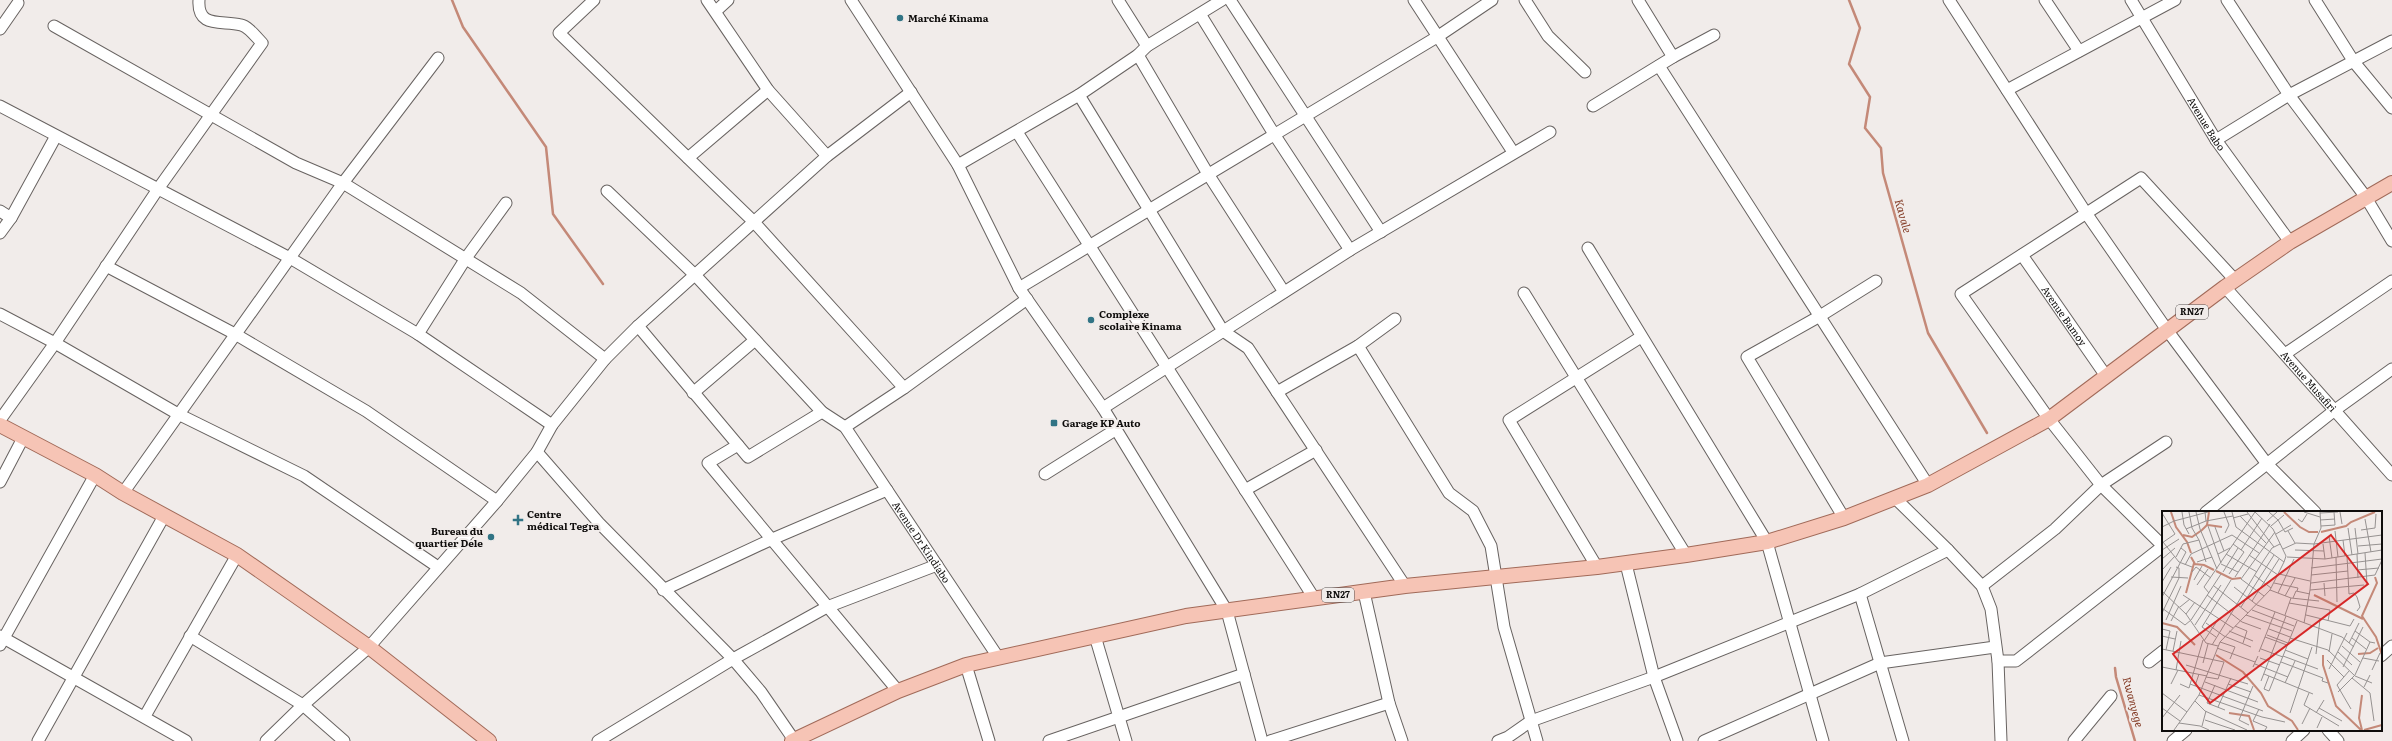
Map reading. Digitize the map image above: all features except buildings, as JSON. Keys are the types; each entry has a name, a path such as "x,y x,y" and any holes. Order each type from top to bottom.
{"main road":[{"name":"RN27","path":"793,740 809,737 898,691 966,665 998,656 1186,616 1405,586 1626,564 1767,542 1844,518 1928,485 2049,419 2230,284 2290,242 2365,196 2392,183"},
{"path":"0,425 95,475 123,493 237,555 369,647 489,741"}],"street":[{"path":"0,420 158,190 262,43 242,25 210,22 203,18 198,7 199,0"},
{"path":"594,0 559,33 753,222 904,388"},
{"path":"707,0 716,11 768,90 827,156"},
{"path":"716,11 728,0"},
{"path":"851,0 958,165 1019,288 1103,408 1115,430 1227,611 1262,741"},
{"path":"1118,0 1147,46"},
{"path":"958,165 1079,95 1138,55 1147,46 1222,0"},
{"path":"1230,0 1381,232"},
{"path":"1414,0 1513,152"},
{"path":"1019,288 1437,37 1492,0"},
{"path":"1526,0 1548,36 1585,72"},
{"path":"1638,0 1673,57"},
{"path":"1949,0 2086,214 2168,330 2267,464 2314,511"},
{"path":"2045,0 2079,51"},
{"name":"Avenue Babo","path":"2131,0 2216,140 2290,242"},
{"path":"2007,90 2175,0"},
{"path":"2226,0 2289,95 2365,196 2392,241"},
{"path":"2315,0 2354,62 2392,108"},
{"path":"0,29 18,4"},
{"path":"1200,14 1274,134 1350,250"},
{"path":"54,26 213,114 296,163 343,183 521,292 605,359"},
{"path":"1593,106 1673,57 1714,35"},
{"path":"2216,140 2289,95 2392,41"},
{"path":"1138,55 1208,174 1284,292"},
{"path":"123,493 343,183 438,58"},
{"path":"1659,66 1928,485"},
{"path":"688,158 768,90"},
{"path":"266,741 302,705 369,647 497,501 537,452 552,425 605,359 638,326 696,276 753,222 827,156 911,92"},
{"path":"1079,95 1223,331 1248,348 1405,586"},
{"path":"0,106 290,258 418,334 552,425"},
{"path":"1017,132 1314,598"},
{"path":"1103,408 1350,250 1513,152 1550,132"},
{"path":"0,233 11,218 56,136"},
{"name":"Avenue Musafiri","path":"2086,214 2141,178 2230,284 2285,354 2392,475"},
{"path":"607,192 696,276 822,412 845,427 904,388 1027,299"},
{"path":"418,334 466,258 506,203"},
{"path":"0,211 11,218"},
{"path":"2086,214 1961,294 2049,419 2101,485 2162,545"},
{"path":"1588,248 1767,542 1788,622 1823,741"},
{"name":"Avenue Bamoy","path":"2022,256 2106,376"},
{"path":"106,266 235,334 366,411 497,501"},
{"path":"1844,518 1747,357 1820,316 1876,281"},
{"path":"2285,354 2392,281"},
{"path":"1524,293 1686,555"},
{"path":"0,314 55,342 178,414 304,476 438,567"},
{"path":"1277,392 1358,346 1395,320"},
{"path":"638,326 748,457 822,412"},
{"path":"1597,567 1509,420 1642,337"},
{"path":"693,393 755,340"},
{"path":"1358,346 1449,493 1473,511 1491,546 1504,627 1537,741"},
{"path":"2207,511 2335,410 2392,369"},
{"name":"Avenue Dr Kindiabo","path":"845,427 998,656"},
{"path":"1044,474 1115,430"},
{"path":"0,482 23,438"},
{"path":"1982,586 2055,529 2101,485 2166,442"},
{"path":"738,445 708,463 770,540 898,691"},
{"path":"1245,490 1316,450"},
{"path":"537,452 598,523 733,659 760,692 793,740"},
{"path":"95,475 1,640 145,716 186,741"},
{"path":"664,590 770,540 887,490"},
{"path":"1895,498 1982,586 1991,609 1998,661 2001,741"},
{"path":"38,741 164,516"},
{"path":"1998,661 2016,661 2162,547"},
{"path":"1498,741 1508,737 1531,721 1654,677 1860,594 1948,550"},
{"path":"145,716 237,555"},
{"path":"598,741 733,659 827,607 937,564"},
{"path":"1626,564 1654,677 1677,741"},
{"path":"1364,592 1389,703 1402,741"},
{"path":"1860,594 1903,741"},
{"path":"190,636 302,705 344,741"},
{"path":"1095,636 1120,715 1126,741"},
{"path":"2382,655 2392,646"},
{"path":"1704,741 1880,663 1995,647"},
{"path":"2149,662 2162,652"},
{"path":"966,665 989,741"},
{"path":"1049,741 1120,715 1244,674"},
{"path":"2074,741 2112,696"},
{"path":"1270,741 1389,703"},
{"path":"2173,741 2185,731"},
{"path":"2292,741 2303,731"},
{"path":"2329,731 2338,741"}],"waterway":[{"path":"452,0 463,27 546,147 553,214 603,284"},
{"name":"Kavale","path":"1849,0 1860,28 1849,64 1870,97 1865,128 1881,148 1883,173 1928,333 1987,433"},
{"name":"Rwanyege","path":"2115,668 2116,677 2135,741"}],"place":[{"name":"Marché Kinama","path":"900,18"},
{"name":"Complexe scolaire Kinama","path":"1091,320"},
{"name":"Garage KP Auto","path":"1054,423"},
{"name":"Centre médical Tegra","path":"518,520"},
{"name":"Bureau du quartier Dele","path":"491,537"}]}
